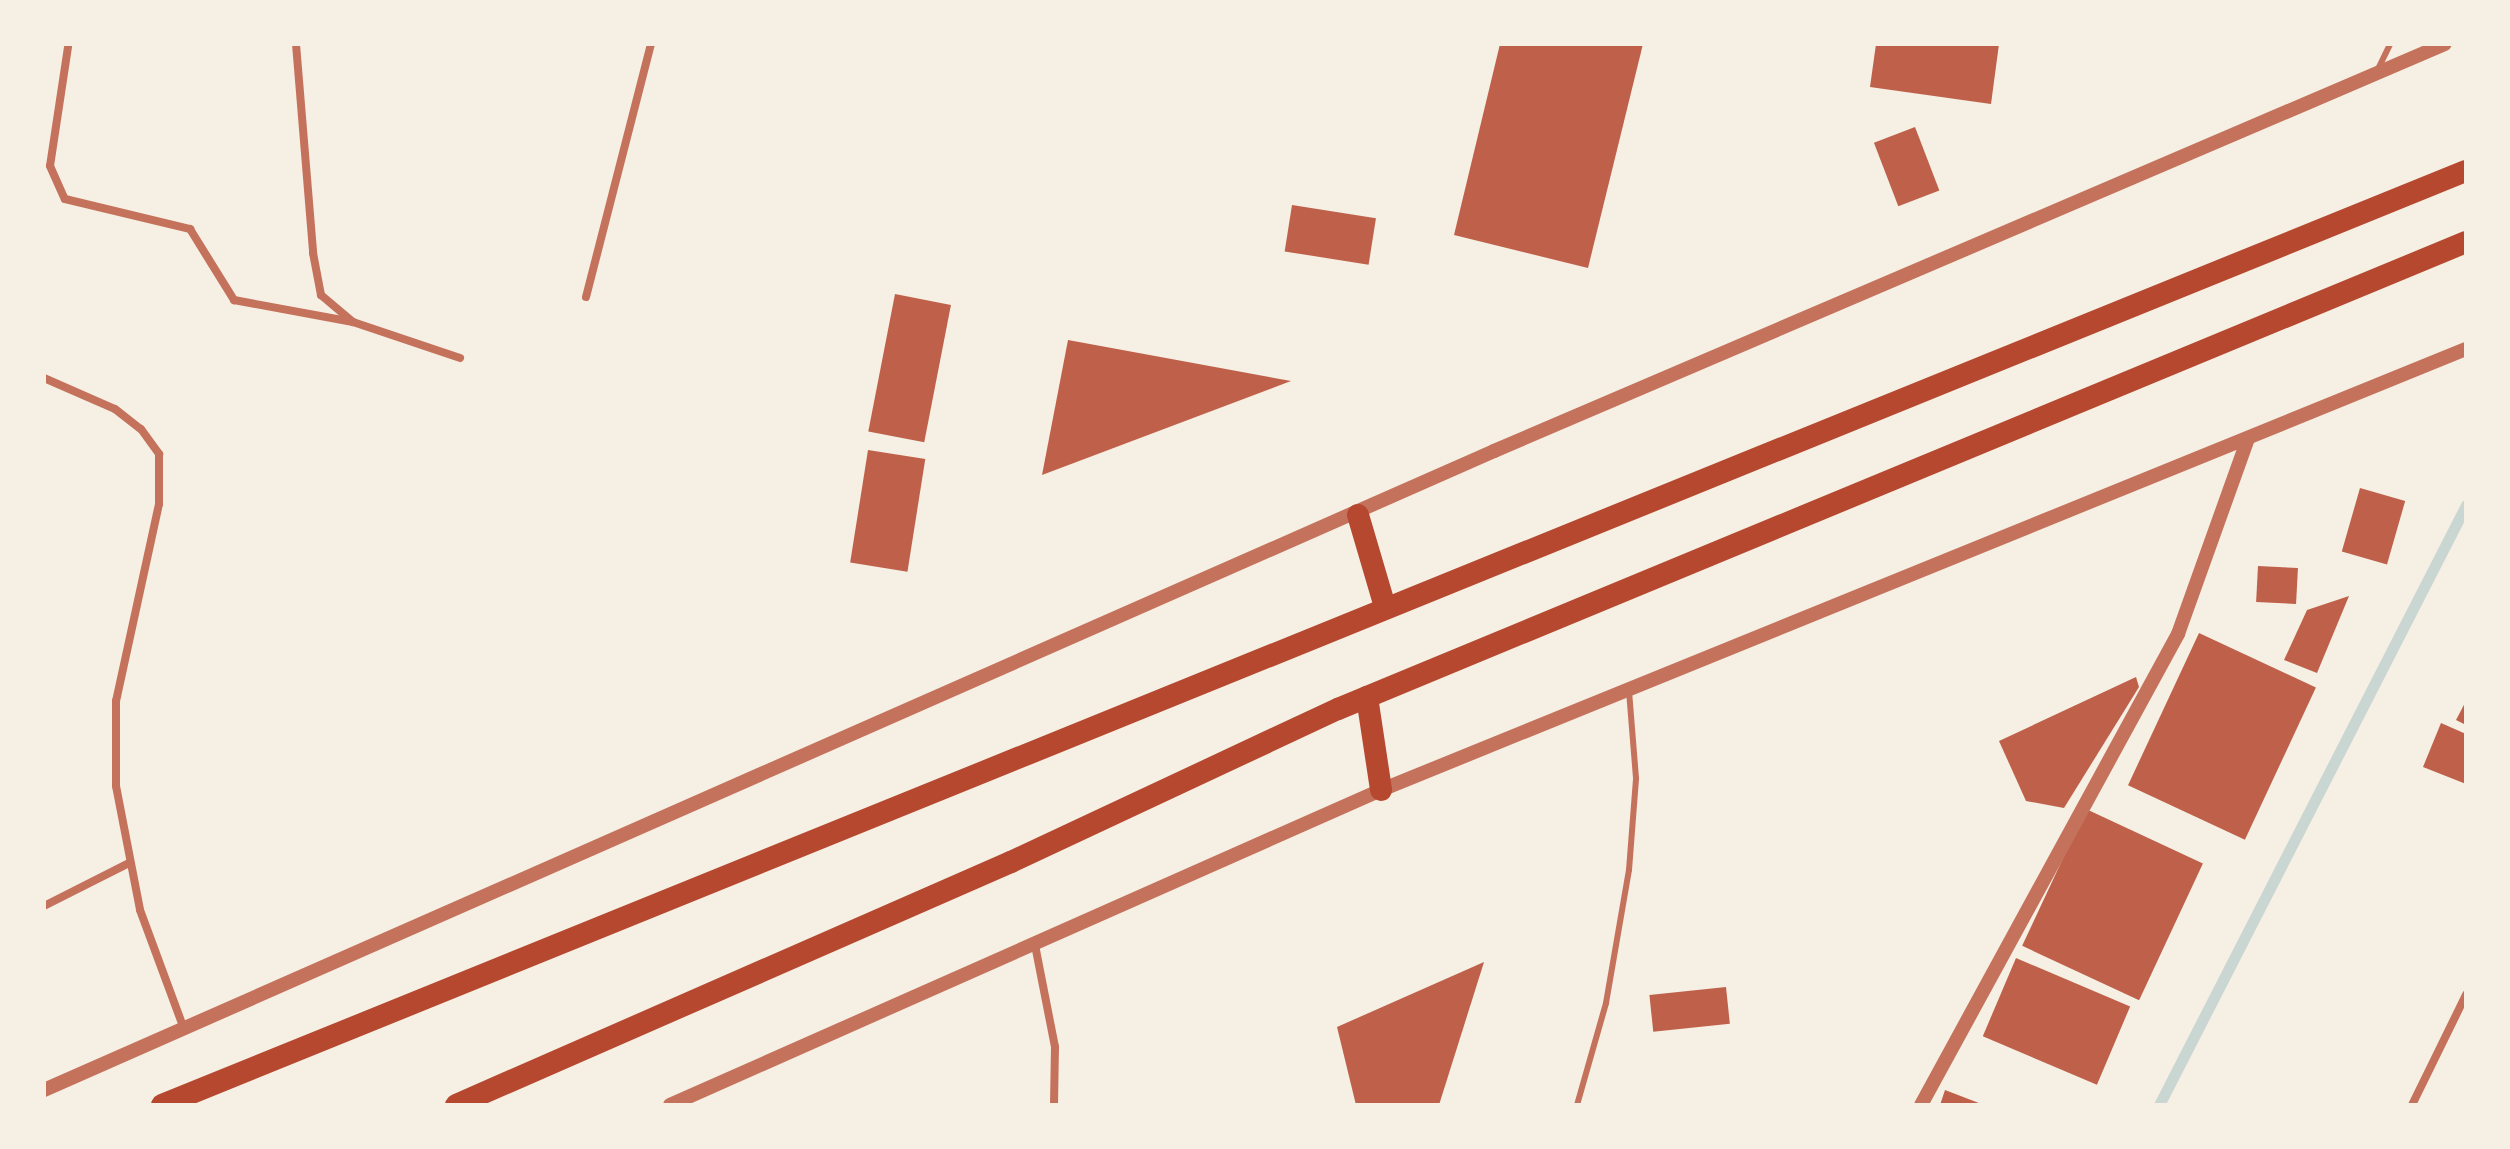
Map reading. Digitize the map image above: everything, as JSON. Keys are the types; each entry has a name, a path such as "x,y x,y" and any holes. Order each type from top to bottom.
{"highway":[{"path":"162,1105 823,841 1385,607 1973,374 2466,171"},
{"path":"456,1105 1011,862 1367,697 2466,242"},
{"path":"1358,515 1385,607"},
{"path":"1367,697 1381,790"}],"street":[{"path":"296,44 317,280 334,311 353,322"},
{"path":"586,297 651,44"},
{"path":"44,1090 2445,44"},
{"path":"68,47 50,166 65,199 190,229 234,300 353,322 460,358"},
{"path":"670,1105 1381,790 2466,349"},
{"path":"44,378 115,409 141,429 159,454 159,504 116,701 116,786 140,910 184,1030"},
{"path":"1921,1105 2178,634 2248,438"},
{"path":"44,906 129,863"},
{"path":"1035,945 1055,1047 1054,1105"},
{"path":"2412,1105 2466,995"}],"lane":[{"path":"2377,72 2390,44"},
{"path":"1577,1105 1606,1003 1629,870 1636,778 1628,688"}],"building":[{"path":"1500,44 1643,44 1588,268 1454,235"},
{"path":"1876,44 1999,44 1991,104 1870,87"},
{"path":"1915,127 1939,190 1898,206 1874,143"},
{"path":"1292,205 1376,218 1369,265 1285,251"},
{"path":"895,294 951,305 924,442 868,431"},
{"path":"1068,340 1291,381 1042,475"},
{"path":"868,450 925,459 907,572 850,563"},
{"path":"2360,488 2405,501 2387,564 2342,551"},
{"path":"2258,566 2298,568 2296,604 2256,602"},
{"path":"2349,596 2317,673 2284,660 2307,610"},
{"path":"2199,633 2316,688 2245,840 2128,785"},
{"path":"2136,677 2139,687 2064,808 2026,801 1999,741"},
{"path":"2466,701 2466,725 2456,720"},
{"path":"2441,723 2466,734 2466,784 2423,767"},
{"path":"2086,809 2203,864 2139,1000 2022,946"},
{"path":"2016,958 2130,1006 2097,1085 1983,1036"},
{"path":"1484,962 1439,1105 1356,1105 1337,1027"},
{"path":"1726,987 1730,1024 1653,1032 1649,995"},
{"path":"1945,1090 1984,1105 1940,1105"}],"waterway":[{"path":"2159,1105 2466,505"}]}
